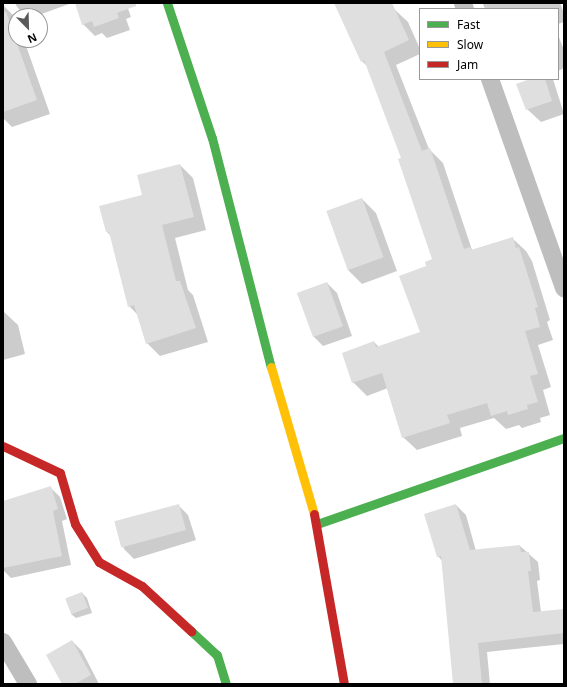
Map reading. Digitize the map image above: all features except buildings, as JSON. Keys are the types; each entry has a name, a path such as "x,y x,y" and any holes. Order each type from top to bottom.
{"street":[{"path":"168,3 212,138 263,340 317,524 344,684"},
{"path":"490,80 564,288"},
{"path":"317,524 564,438"},
{"path":"3,446 60,473 75,524 100,562 142,586 217,654 226,684"},
{"path":"3,642 28,684"}],"traffic: fast":[{"path":"167,3 212,138 271,367"},
{"path":"317,524 564,438"},
{"path":"191,631 217,655 226,684"}],"traffic: slow":[{"path":"271,367 314,514"}],"traffic: jam":[{"path":"3,446 60,473 75,524 99,562 142,586 191,631"},
{"path":"314,514 344,684"}]}
